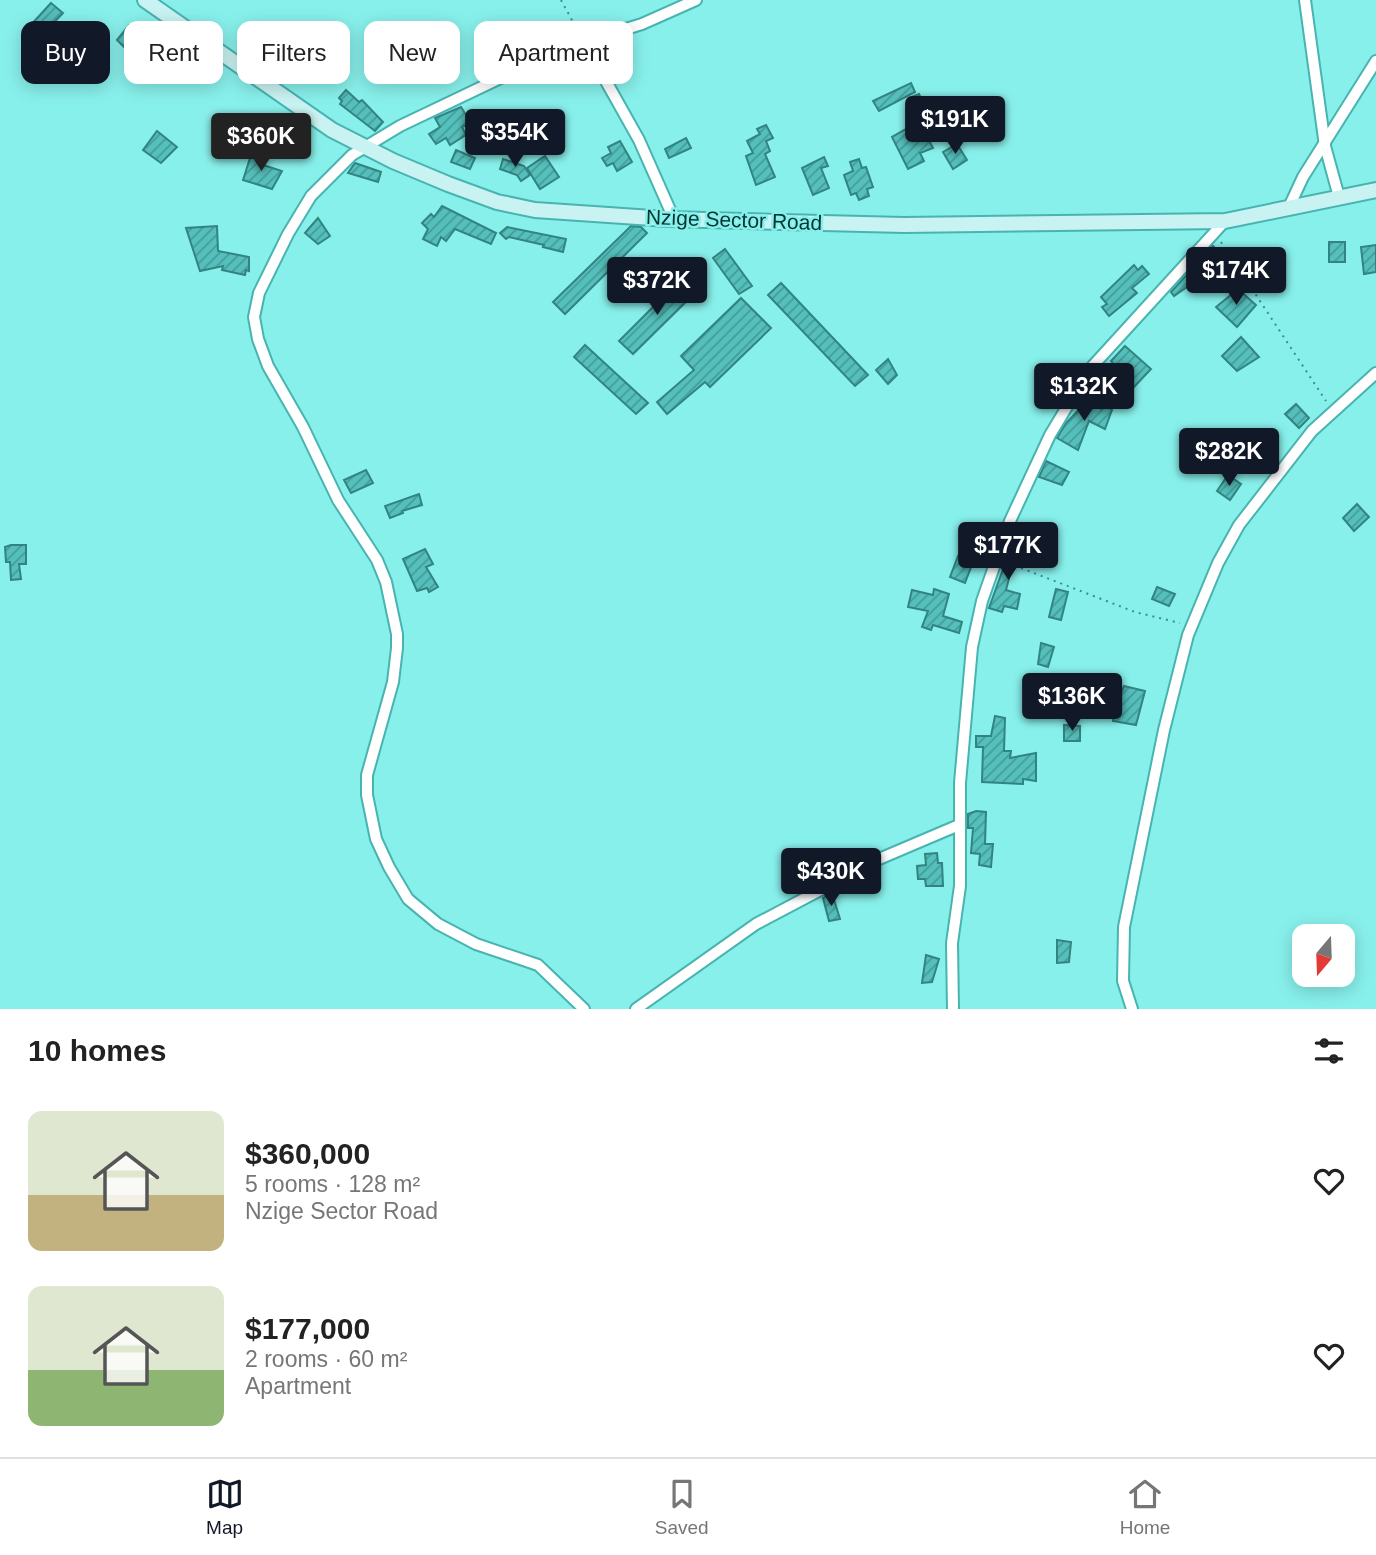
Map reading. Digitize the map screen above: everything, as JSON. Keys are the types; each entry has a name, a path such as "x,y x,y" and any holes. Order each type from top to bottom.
{"main road":[{"name":"Nzige Sector Road","path":"145,0 332,130 448,184 497,202 535,210 674,219 904,225 1226,220 1376,190"}],"street":[{"path":"633,27 696,0"},
{"path":"1305,0 1325,146 1339,197"},
{"path":"1289,207 1303,177 1325,146 1376,61"},
{"path":"492,84 400,126 342,163 311,196 272,260 259,293 254,317 258,340 268,366 303,427 338,500 377,560 390,601 397,634 394,682 367,775 367,795 376,839 408,899 418,908 452,934 538,965 584,1009"},
{"path":"608,84 639,140 674,219"},
{"path":"953,1009 952,943 960,886 960,783 972,647 982,601 1025,486 1088,370 1226,220"},
{"path":"1132,1009 1123,981 1124,927 1164,730 1192,626 1218,563 1239,525 1312,431 1376,373"},
{"path":"636,1009 756,924 879,859 959,825"}],"path":[{"path":"561,0 572,21"},
{"path":"1215,234 1332,411"},
{"path":"997,558 1135,612 1192,626"}],"building":[{"path":"51,3 63,13 55,21 35,21"},
{"path":"124,31 124,47 117,40"},
{"path":"911,83 915,92 879,111 873,101"},
{"path":"346,90 359,102 362,100 383,122 375,131 340,104 342,101 339,98"},
{"path":"919,94 931,120 936,117 942,127 926,135 933,148 920,153 924,161 908,169 892,137 920,121 909,98"},
{"path":"461,107 471,123 462,127 466,135 450,145 446,138 436,144 429,134 440,127 435,118"},
{"path":"508,122 513,135 494,143 489,131"},
{"path":"766,125 773,138 766,141 770,151 765,154 775,177 756,185 746,156 753,153 747,141 760,134 757,129"},
{"path":"157,131 177,147 161,163 143,150"},
{"path":"686,138 691,148 669,158 665,149"},
{"path":"620,141 632,162 617,171 613,163 607,166 602,158 611,153 608,147"},
{"path":"957,144 967,160 953,169 943,152"},
{"path":"456,150 475,158 470,169 451,162"},
{"path":"251,155 262,158 260,164 282,171 272,189 243,180"},
{"path":"545,156 559,177 540,189 527,168"},
{"path":"824,157 828,166 821,168 829,188 813,195 802,168"},
{"path":"503,159 524,166 530,175 521,181 517,175 500,169"},
{"path":"859,159 862,168 866,167 873,187 867,189 869,196 859,200 856,193 851,195 844,175 853,171 850,162"},
{"path":"355,163 381,172 378,182 348,173"},
{"path":"442,206 496,233 491,244 455,229 446,241 441,237 437,246 423,239 428,229 422,223 431,214 434,217"},
{"path":"318,218 330,236 318,244 305,233"},
{"path":"217,226 218,251 249,257 249,271 246,270 245,275 222,270 223,266 200,271 186,228"},
{"path":"631,226 641,227 647,233 565,314 553,302"},
{"path":"507,227 566,239 563,252 509,237 506,239 500,233"},
{"path":"1329,242 1345,242 1345,262 1329,262"},
{"path":"1376,245 1376,272 1364,274 1361,247"},
{"path":"1213,246 1217,250 1214,252 1231,270 1227,274 1232,279 1224,285 1211,270 1174,296 1171,292"},
{"path":"725,249 752,286 739,294 713,258"},
{"path":"1134,265 1138,270 1142,266 1149,274 1132,288 1137,293 1109,316 1102,307 1107,304 1101,297"},
{"path":"681,279 695,293 633,354 619,341"},
{"path":"781,283 868,375 855,386 768,295"},
{"path":"1238,289 1256,305 1237,327 1216,307"},
{"path":"741,298 771,328 710,387 705,382 667,414 657,402 694,370 681,356"},
{"path":"1241,337 1259,357 1237,371 1222,356"},
{"path":"585,345 648,403 636,414 574,357"},
{"path":"1125,346 1151,369 1134,387 1111,361"},
{"path":"888,359 897,375 888,384 876,370"},
{"path":"1089,399 1101,409 1103,404 1112,410 1105,429 1089,421 1078,450 1057,438 1066,423"},
{"path":"1296,404 1309,418 1299,428 1285,414"},
{"path":"1046,461 1069,472 1062,485 1039,477"},
{"path":"366,470 373,483 351,493 344,480"},
{"path":"1228,475 1241,484 1230,500 1217,491"},
{"path":"419,494 422,505 390,518 385,506"},
{"path":"1357,504 1369,517 1354,531 1343,518"},
{"path":"1012,544 1029,552 1025,563 1014,559 1006,590 1020,594 1017,609 1004,606 1002,612 989,608"},
{"path":"26,545 26,564 19,564 21,579 11,580 10,562 6,562 5,547"},
{"path":"425,549 433,564 426,567 438,587 429,592 427,588 417,591 403,559"},
{"path":"958,556 973,562 965,583 950,577"},
{"path":"1157,587 1175,594 1169,606 1152,599"},
{"path":"934,589 949,594 943,616 962,622 959,633 933,625 931,630 922,627 928,611 908,607 912,590 933,595"},
{"path":"1056,589 1068,592 1061,620 1049,617"},
{"path":"1041,643 1054,647 1048,667 1038,664"},
{"path":"1124,686 1145,691 1136,725 1113,721 1116,703 1112,702 1116,689 1122,691"},
{"path":"995,716 1005,718 1004,751 1011,751 1010,758 1036,753 1036,781 1023,779 1023,784 982,782 983,747 976,747 976,736 991,736"},
{"path":"1064,725 1080,726 1080,741 1064,741"},
{"path":"986,812 985,844 993,844 991,867 979,865 980,854 971,853 973,828 968,828 968,814"},
{"path":"937,853 938,863 942,863 943,886 926,886 925,879 918,879 917,866 926,865 925,854"},
{"path":"832,893 840,919 829,921 823,898"},
{"path":"1057,940 1071,942 1069,962 1057,963"},
{"path":"926,955 939,959 932,982 922,983"}]}
